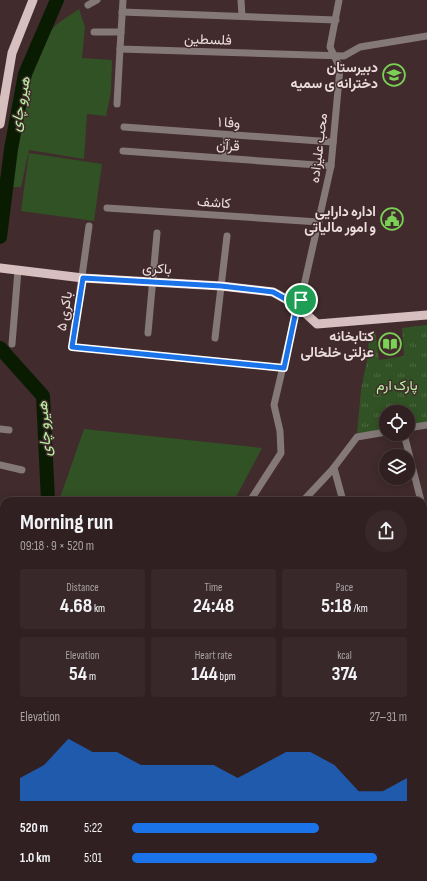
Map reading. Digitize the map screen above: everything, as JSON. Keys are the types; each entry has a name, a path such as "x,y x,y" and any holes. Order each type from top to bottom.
{"main road":[{"path":"0,124 3,89 12,53 33,0"},
{"name":"باکری","path":"0,268 83,278 221,286 273,292 291,302"},
{"path":"299,310 304,306 301,300 294,299 291,302 292,309 299,310 317,324 427,315"}],"street":[{"path":"88,5 97,0"},
{"path":"117,104 123,0"},
{"path":"241,0 242,16"},
{"name":"محب علیزاده","path":"301,300 331,166 340,68 330,47 339,0"},
{"path":"122,12 336,20"},
{"path":"94,32 121,32"},
{"name":"فلسطین","path":"120,49 344,56 360,47 427,36"},
{"name":"وفا ۱","path":"124,127 333,142"},
{"path":"225,157 227,134"},
{"name":"قرآن","path":"123,151 225,157 331,166"},
{"name":"کاشف","path":"107,208 319,222"},
{"name":"باکری ۵","path":"89,226 83,278 72,347 284,368"},
{"path":"148,334 154,282 157,233"},
{"path":"215,338 227,236"},
{"path":"12,344 18,270"},
{"path":"253,497 281,453 280,431 274,405 299,310"},
{"path":"415,427 427,425"},
{"path":"0,428 8,430"},
{"path":"307,497 334,468 357,437 379,433"},
{"path":"406,441 419,497"},
{"path":"0,465 22,470"},
{"path":"334,468 342,497"}],"green space":[{"path":"79,9 85,27 82,58 112,60 111,92 106,116 87,114 84,159 29,150 21,187 9,187 24,102 37,58 45,40 54,27"},
{"path":"29,153 102,164 94,221 21,211"},
{"name":"پارک ارم","path":"427,325 427,422 415,424 415,405 379,405 379,430 357,434 361,390 368,355 369,332 375,330 379,360 404,356 402,328"},
{"path":"84,429 262,448 236,497 61,497"}],"waterway":[{"name":"هیرو چای","path":"0,237 11,149 25,74 57,0"},
{"name":"هیرو چای","path":"0,348 43,396 48,497"}],"place":[{"name":"دبیرستان دخترانه ی سمیه","path":"394,75"},
{"name":"اداره دارایی و امور مالیاتی","path":"392,219"},
{"name":"کتابخانه عزلتی خلخالی","path":"390,344"}],"route":[{"path":"83,278 221,286 273,292 291,302 297,298 301,300 304,306 302,310 296,311 284,368 72,347 83,278"}]}
